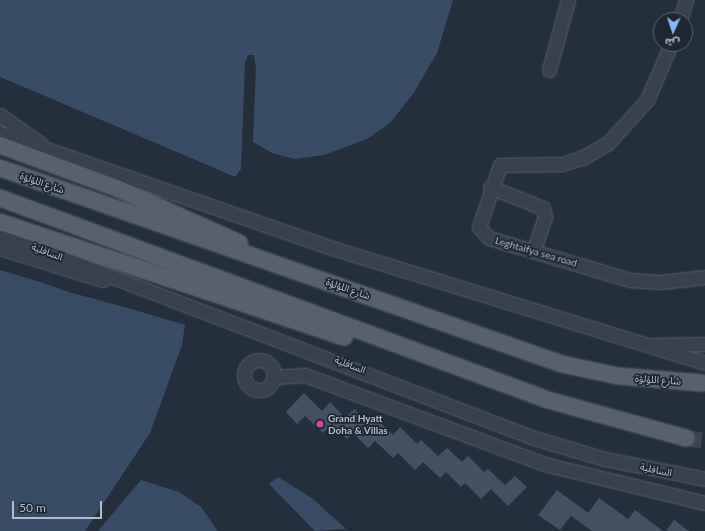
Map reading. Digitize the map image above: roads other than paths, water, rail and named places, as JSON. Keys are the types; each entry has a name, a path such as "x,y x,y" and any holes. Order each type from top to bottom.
{"main road":[{"path":"0,145 120,189 342,287"},
{"name":"شارع اللؤلؤة","path":"0,168 562,364 618,376 702,382"},
{"path":"0,198 392,345 610,420 686,438"},
{"path":"0,222 345,338 392,345"}],"street":[{"path":"549,70 568,0"},
{"path":"682,12 686,0"},
{"name":"Leghtaifya sea road","path":"668,52 647,100 608,142 584,157 562,164 539,167 503,163 497,167 479,220 480,231 489,238 640,281 705,277"},
{"path":"0,115 26,130 44,147"},
{"path":"0,133 332,248 705,363"},
{"path":"490,186 543,208 545,216 533,251"},
{"name":"السافلية","path":"0,234 534,438 605,459 705,480"},
{"path":"0,248 71,272 131,283"},
{"path":"646,346 705,344"},
{"path":"275,376 305,375 544,464 705,502"}],"water":[{"path":"0,0 453,0 437,53 413,94 390,123 367,139 324,155 294,159 272,153 253,142 256,68 254,55 248,55 245,63 241,169 235,177 0,77"},
{"path":"0,270 185,325 182,345 150,433 85,531 0,531"},
{"path":"278,477 313,499 346,529 315,531 269,484"},
{"path":"141,480 179,492 201,507 218,531 98,531"}],"tunnel":[{"path":"686,438 705,441"}],"place":[{"name":"Grand Hyatt Doha & Villas","path":"320,424"}]}
